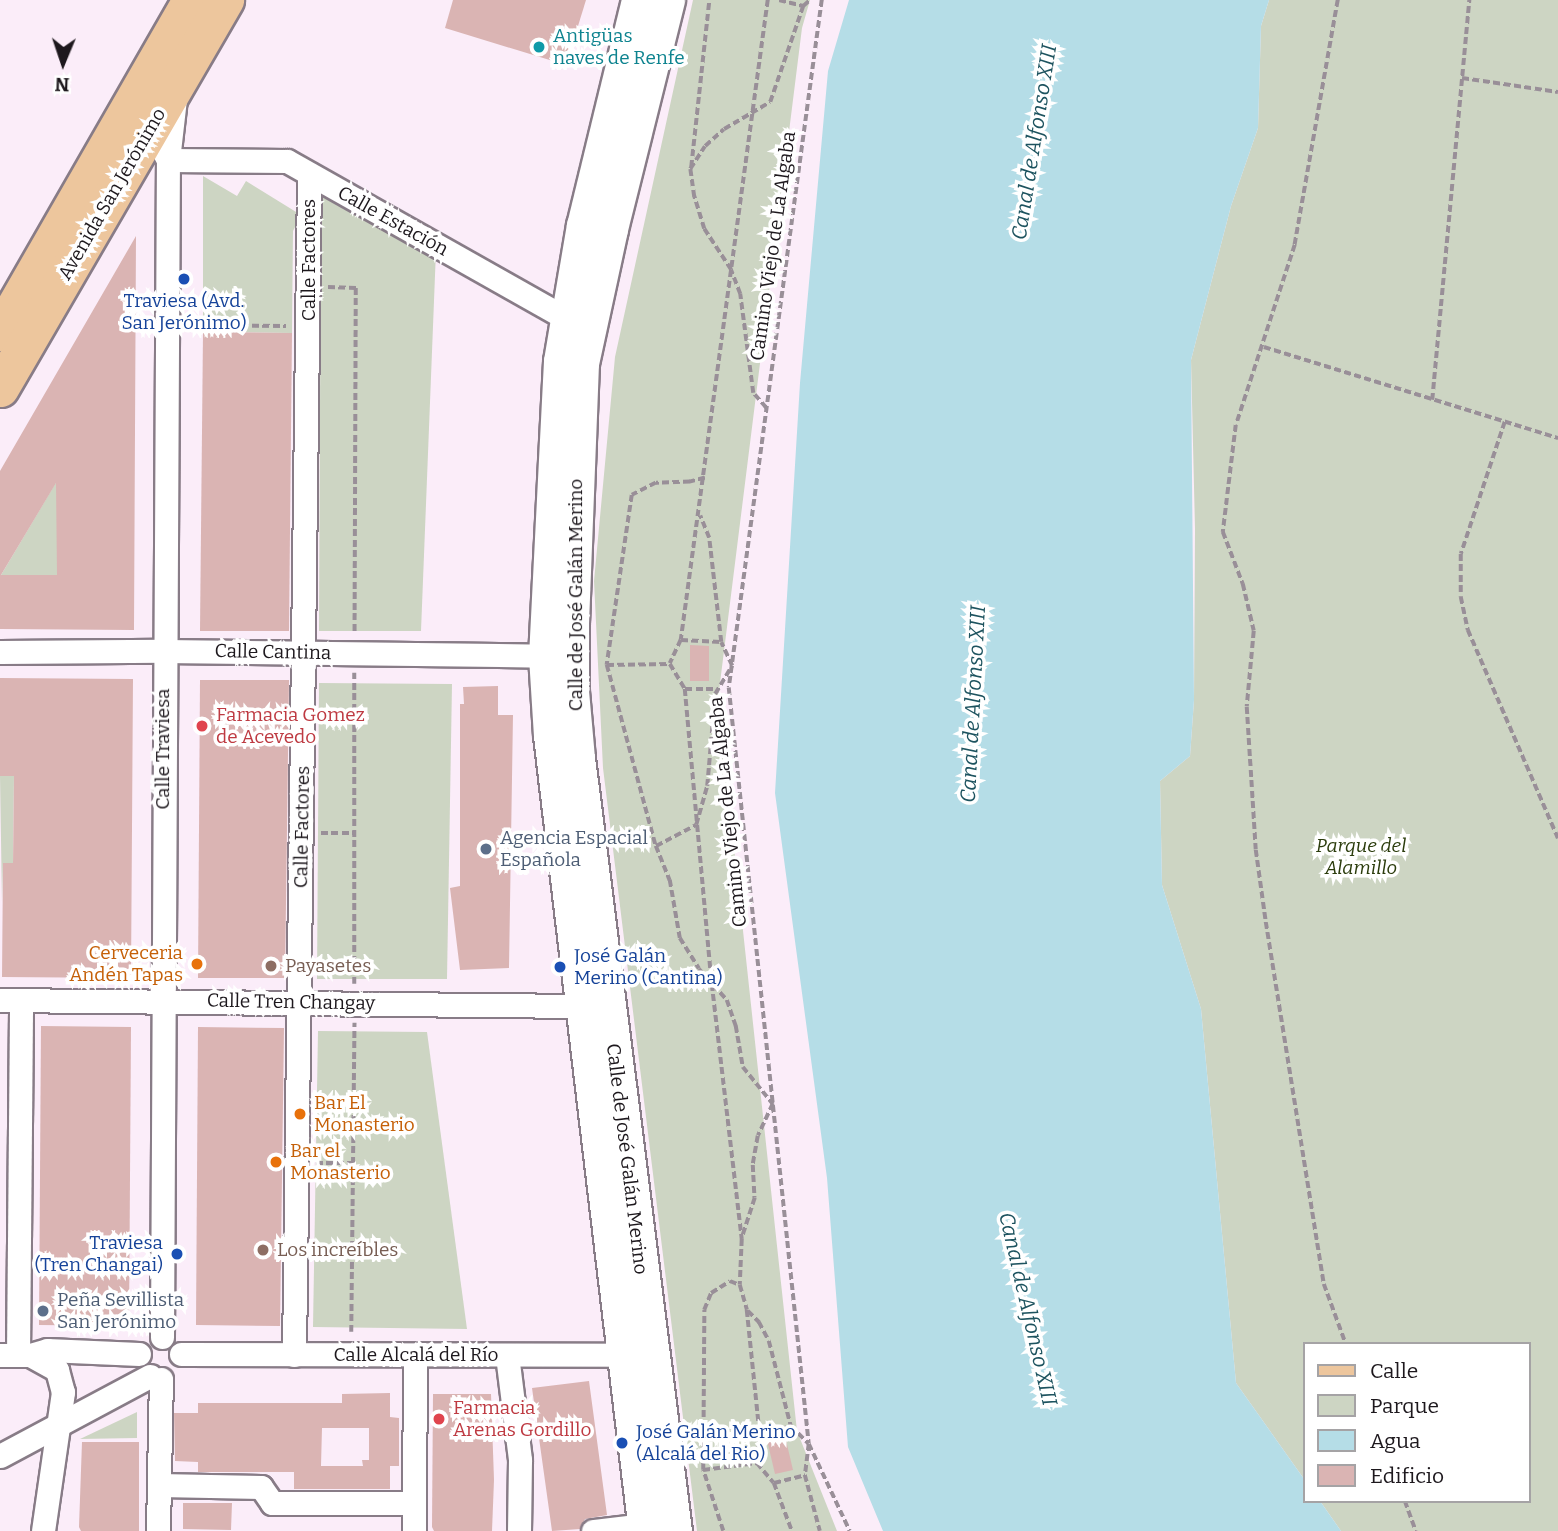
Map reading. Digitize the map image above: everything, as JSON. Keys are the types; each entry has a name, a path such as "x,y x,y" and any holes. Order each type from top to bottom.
{"main road":[{"name":"Avenida San Jerónimo","path":"0,331 142,143 191,0"},
{"name":"Avenida San Jerónimo","path":"0,388 225,0"},
{"name":"Calle de José Galán Merino","path":"638,0 583,225 559,374 545,656 550,735 582,1006 638,1355"},
{"name":"Calle de José Galán Merino","path":"654,1529 572,691 572,570 582,363 611,229 668,0"}],"street":[{"name":"Calle Estación","path":"142,143 287,161 567,319"},
{"name":"Calle Traviesa","path":"142,143 167,324 163,651 162,1338"},
{"name":"Calle Factores","path":"293,1355 309,174"},
{"name":"Calle Cantina","path":"0,652 304,652 545,656"},
{"name":"Calle Tren Changay","path":"11,1000 582,1006"},
{"path":"11,1000 16,1355"},
{"path":"0,1456 155,1378 174,1374 180,1354 177,1346 162,1338 145,1343 139,1354 139,1363 155,1378 158,1531"},
{"path":"16,1355 47,1350 139,1354"},
{"path":"57,1370 65,1358 75,1351"},
{"name":"Calle Alcalá del Río","path":"180,1354 638,1355"},
{"path":"16,1355 57,1370"},
{"path":"414,1531 415,1355"},
{"path":"507,1355 516,1410 520,1460 519,1531"},
{"path":"43,1531 64,1392 57,1370"},
{"path":"159,1485 261,1487 272,1503 414,1503"},
{"path":"593,1531 654,1529"}],"path":[{"path":"709,0 690,169 694,197 704,229 731,270 745,319 747,369 752,394 766,408"},
{"path":"670,664 681,640 705,478 768,0"},
{"path":"779,0 803,6"},
{"path":"690,169 705,146 724,129 770,102 803,6 810,0"},
{"name":"Camino Viejo de La Algaba","path":"822,0 729,688 809,1444 850,1531"},
{"path":"1338,0 1295,245 1264,347 1236,425 1223,532 1243,584 1254,631 1247,707 1256,850 1324,1284 1345,1342"},
{"path":"1432,400 1469,0"},
{"path":"1462,78 1558,92"},
{"path":"309,287 356,288 351,1332"},
{"path":"167,324 309,326"},
{"path":"1264,347 1558,438"},
{"path":"1504,422 1461,554 1461,597 1468,630 1558,838"},
{"path":"705,478 690,482 656,483 632,495 607,664 656,846 670,880 680,938 712,984 727,1000 743,1067 773,1104 758,1136 753,1165 755,1198 742,1239"},
{"path":"656,846 696,825 708,786 708,749 718,689 732,666 721,642 709,538 699,514"},
{"path":"681,640 721,642"},
{"path":"607,664 670,664"},
{"path":"670,664 685,689 712,984 742,1239 740,1285 747,1310 760,1435 758,1463 774,1483 792,1531"},
{"path":"685,689 718,689"},
{"path":"302,833 354,833"},
{"path":"296,1163 352,1163"},
{"path":"723,1531 703,1470 704,1310 711,1293 730,1281 740,1285"},
{"path":"747,1310 759,1322 769,1341 791,1426 809,1444 805,1475 820,1531"},
{"path":"760,1435 791,1426"},
{"path":"703,1470 758,1463"},
{"path":"774,1483 805,1475"},
{"path":"1406,1503 1416,1531"}],"green space":[{"path":"693,0 810,0 802,28 718,699 797,1431 837,1531 697,1531 603,768 594,581 615,357"},
{"name":"Parque del Alamillo","path":"1269,0 1558,0 1558,1531 1341,1531 1321,1503 1530,1503 1530,1342 1302,1342 1302,1476 1236,1383 1201,1009 1162,885 1160,781 1190,756 1194,700 1195,529 1191,360 1231,206 1258,128 1261,26"},
{"path":"203,176 237,196 246,181 301,215 293,231 292,333 203,332"},
{"path":"321,183 436,250 421,631 319,631"},
{"path":"58,479 57,575 1,575"},
{"path":"319,683 452,684 447,979 317,979"},
{"path":"0,776 14,776 13,863 3,863 2,903"},
{"path":"318,1031 427,1032 467,1329 313,1327"},
{"path":"137,1412 137,1438 80,1439"}],"water":[{"name":"Canal de Alfonso XIII","path":"849,0 1269,0 1261,26 1258,128 1231,206 1191,360 1194,700 1190,756 1160,781 1162,885 1201,1009 1236,1383 1302,1476 1302,1503 1321,1503 1341,1531 883,1531 848,1447 827,1178 775,793 800,383 828,71"}],"building":[{"name":"Antigüas naves de Renfe","path":"453,0 586,0 566,65 445,28"},
{"path":"136,236 134,630 0,629 0,471","holes":["56,483 57,575 1,575"]},
{"path":"203,332 292,333 289,631 200,631"},
{"path":"690,645 709,646 709,681 690,681"},
{"path":"0,678 133,679 131,978 2,977 3,863 13,863 14,776 0,776"},
{"path":"200,680 289,680 285,978 198,978"},
{"path":"498,686 498,715 513,715 509,968 460,970 450,888 460,886 460,704 464,704 463,687"},
{"path":"41,1026 131,1027 129,1326 39,1325"},
{"path":"198,1027 284,1028 280,1326 196,1325"},
{"path":"589,1381 607,1515 585,1519 580,1529 552,1531 532,1388"},
{"path":"390,1393 390,1417 399,1418 399,1466 390,1466 390,1489 294,1489 294,1472 198,1472 198,1462 175,1461 174,1413 198,1413 198,1403 342,1403 342,1394","holes":["322,1428 369,1428 369,1460 362,1460 363,1466 321,1466"]},
{"path":"433,1394 491,1394 494,1480 492,1531 434,1531 432,1527"},
{"path":"785,1436 793,1470 775,1474 767,1440"},
{"path":"82,1442 139,1442 139,1531 81,1531"},
{"path":"183,1503 232,1503 231,1530 183,1529"}],"place":[{"name":"Antigüas naves de Renfe","path":"539,47"},
{"name":"Traviesa (Avd. San Jerónimo)","path":"184,279"},
{"name":"Farmacia Gomez de Acevedo","path":"202,726"},
{"name":"Agencia Espacial Española","path":"486,849"},
{"name":"Cerveceria Andén Tapas","path":"197,964"},
{"name":"Payasetes","path":"271,966"},
{"name":"José Galán Merino (Cantina)","path":"560,967"},
{"name":"Bar El Monasterio","path":"300,1114"},
{"name":"Bar el Monasterio","path":"276,1162"},
{"name":"Los increíbles","path":"263,1250"},
{"name":"Traviesa (Tren Changai)","path":"177,1254"},
{"name":"Peña Sevillista San Jerónimo","path":"43,1311"},
{"name":"Farmacia Arenas Gordillo","path":"439,1419"},
{"name":"José Galán Merino (Alcalá del Rio)","path":"622,1443"}]}
